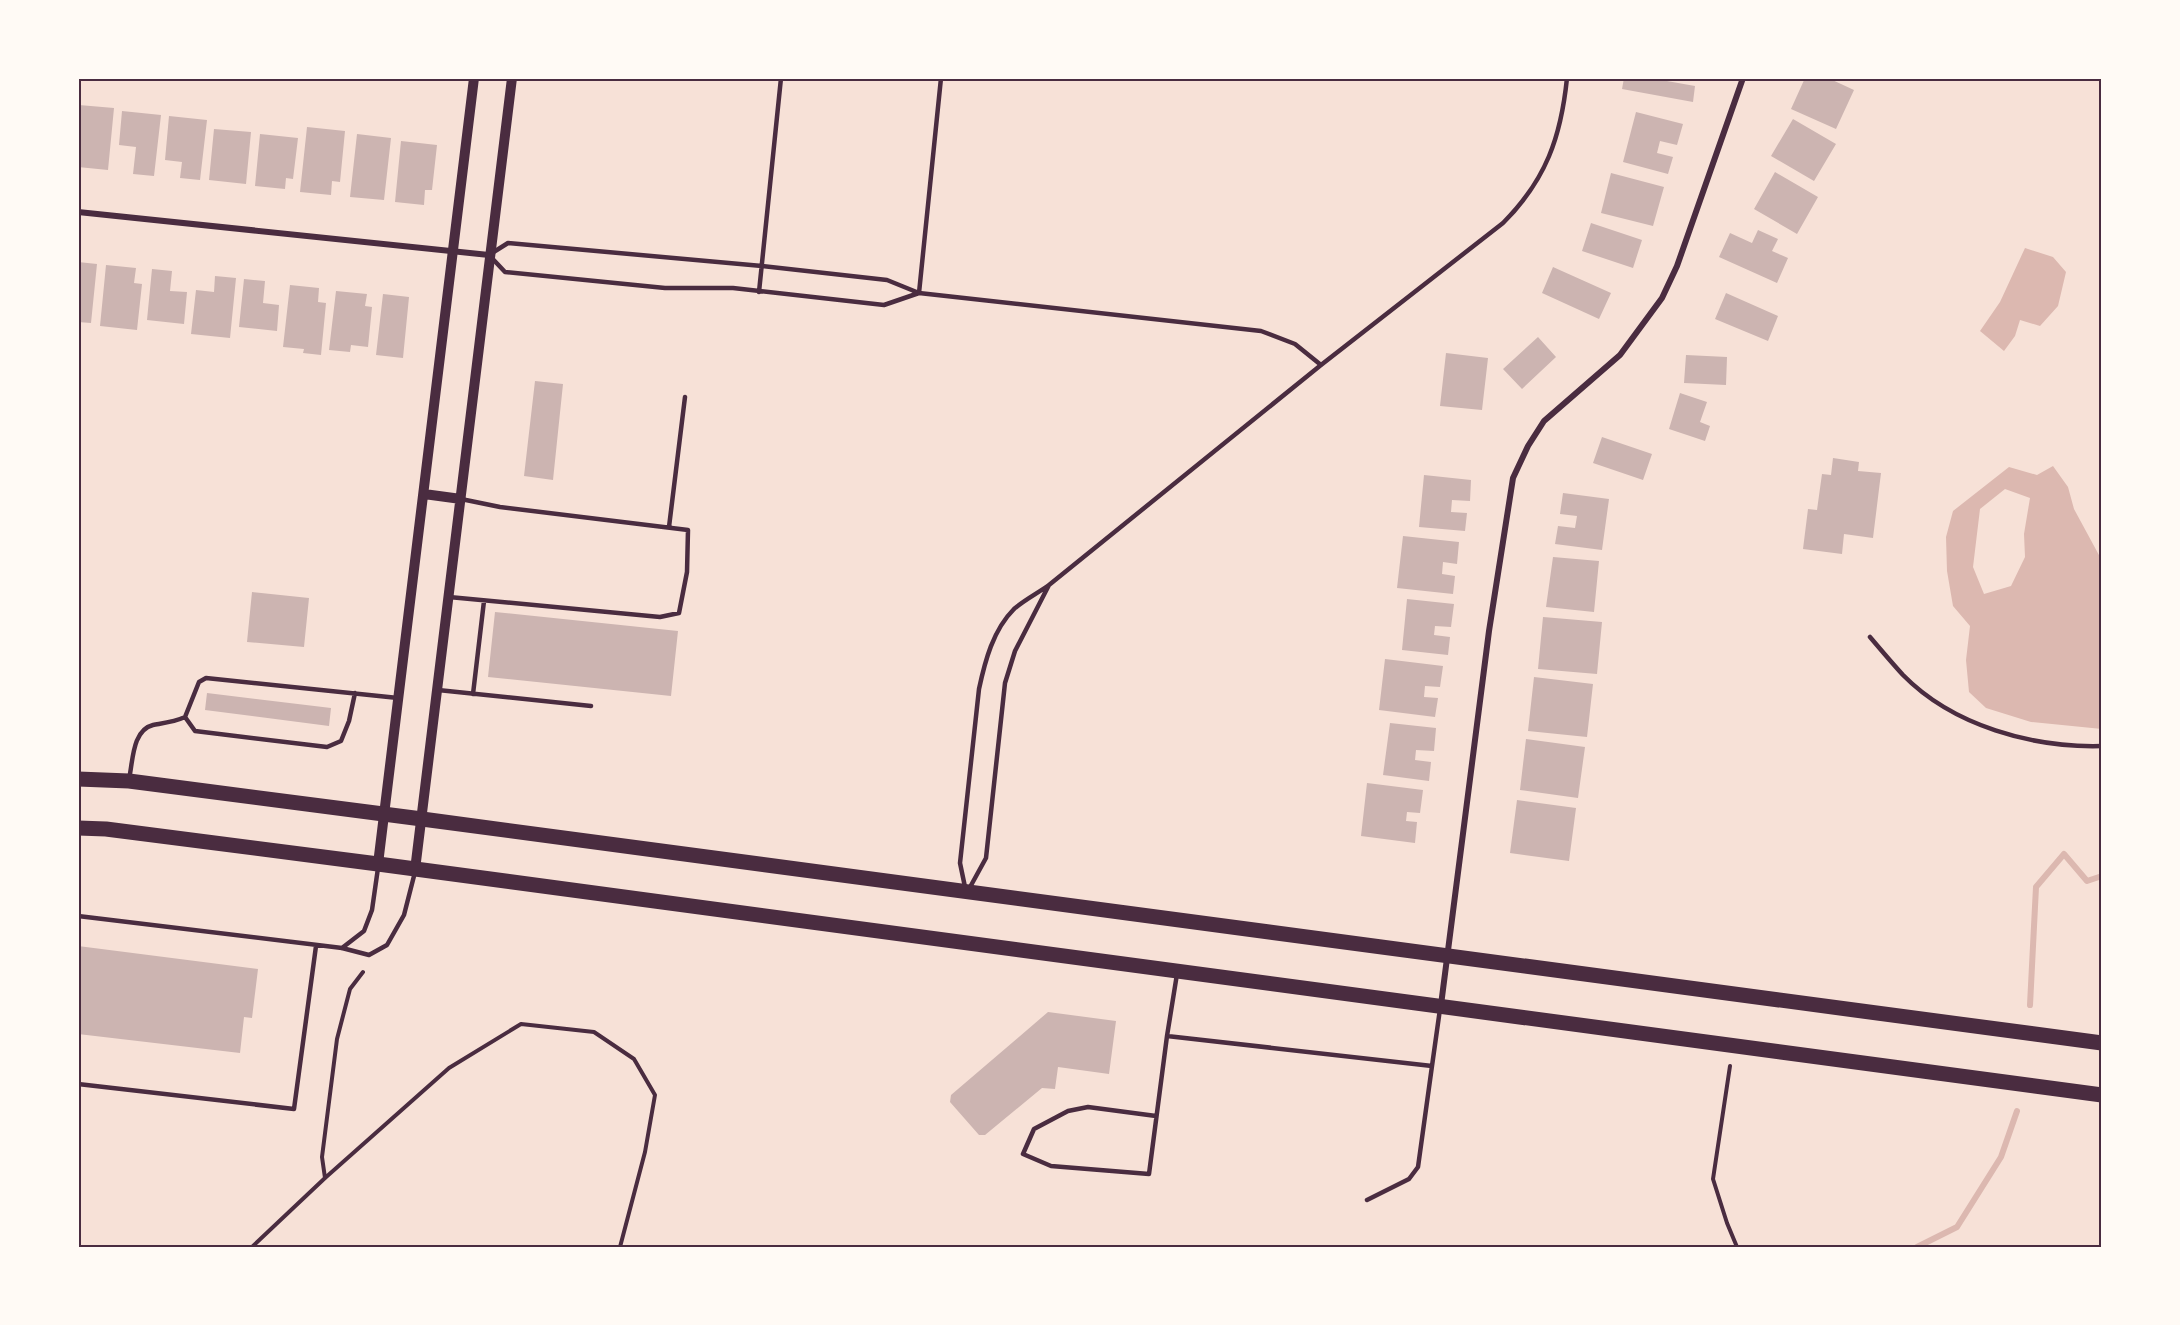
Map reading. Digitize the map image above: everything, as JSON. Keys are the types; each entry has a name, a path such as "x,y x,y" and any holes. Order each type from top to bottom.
{"main road":[{"path":"78,779 129,781 422,819 2102,1043"},
{"path":"78,828 106,829 378,864 2102,1095"}],"street":[{"path":"378,864 474,78"},
{"path":"415,870 512,78"},
{"path":"1441,1006 1489,631 1513,478 1528,446 1544,421 1620,355 1662,298 1677,266 1743,78"},
{"path":"78,212 489,255"},
{"path":"424,494 461,498"}],"lane":[{"path":"759,292 781,78"},
{"path":"919,293 941,78"},
{"path":"967,893 960,863 979,689 984,664 1003,623 1015,608 1049,585 1321,365 1488,236 1516,210 1536,182 1552,151 1562,121 1567,78"},
{"path":"919,293 884,305 733,288 665,288 505,272 489,255 508,243 887,280 919,293 1261,332 1295,344 1321,365"},
{"path":"669,528 685,397"},
{"path":"449,597 660,617 679,613 687,572 688,530 500,507 461,498"},
{"path":"967,893 986,858 1005,683 1015,651 1049,585"},
{"path":"473,694 484,601"},
{"path":"1870,637 1905,677 1943,706 1974,722 2015,738 2079,746 2102,746"},
{"path":"129,781 137,739 141,732 150,726 173,722 185,717 199,682 206,678 398,698"},
{"path":"438,690 591,706"},
{"path":"185,717 195,730 327,747 341,741 349,721 355,693"},
{"path":"342,948 364,931 372,910 378,864"},
{"path":"78,916 342,948 369,955 387,945 404,915 415,870"},
{"path":"78,1084 294,1109 316,946"},
{"path":"1156,1116 1088,1107 1068,1111 1034,1129 1023,1154 1051,1166 1149,1174 1177,971"},
{"path":"1367,1200 1409,1179 1418,1167 1441,1006"},
{"path":"1167,1036 1432,1066"}],"path":[{"path":"325,1178 322,1156 337,1039 350,989 363,972"},
{"path":"252,1247 325,1178 449,1068 521,1024 594,1032 634,1059 656,1095 645,1152 620,1247"},
{"path":"1730,1066 1713,1179 1737,1247"}],"shaded area":[{"path":"2025,248 2053,257 2066,272 2058,306 2040,326 2020,320 2015,336 2004,351 1980,331 2000,302"},
{"path":"2053,466 2068,487 2074,509 2100,557 2102,729 2031,722 1986,708 1969,692 1966,660 1970,626 1953,606 1947,571 1946,537 1953,511 2009,467 2037,475","holes":["2005,489 2030,498 2024,534 2025,557 2011,586 1984,594 1973,567 1980,509"]}],"building":[{"path":"1624,78 1650,78 1695,86 1693,102 1622,89"},
{"path":"1805,78 1828,78 1854,90 1836,129 1791,109"},
{"path":"79,105 114,108 108,170 78,167"},
{"path":"122,111 161,115 154,176 133,174 136,147 119,145"},
{"path":"1636,112 1683,124 1677,145 1660,141 1657,153 1673,157 1668,174 1623,162"},
{"path":"169,116 207,120 200,180 180,178 182,162 165,160"},
{"path":"1793,119 1836,144 1814,181 1771,156"},
{"path":"307,127 345,131 340,182 332,181 331,195 300,192"},
{"path":"214,129 251,132 246,184 209,180"},
{"path":"260,134 298,138 293,179 286,178 285,189 255,186"},
{"path":"357,134 391,138 384,200 350,197"},
{"path":"401,141 437,145 432,190 425,190 424,205 395,202"},
{"path":"1775,172 1818,197 1797,234 1754,209"},
{"path":"1611,173 1664,187 1653,226 1601,213"},
{"path":"1591,223 1642,240 1633,268 1582,251"},
{"path":"1758,230 1778,239 1772,251 1788,258 1777,283 1719,257 1730,233 1752,243"},
{"path":"78,262 97,264 91,323 78,322"},
{"path":"106,265 136,268 134,283 142,284 137,330 100,326"},
{"path":"1553,267 1611,293 1599,319 1542,293"},
{"path":"152,269 172,271 170,291 187,292 184,324 147,320"},
{"path":"215,276 236,278 230,338 191,334 196,290 214,292"},
{"path":"244,279 265,281 263,303 279,305 277,331 239,327"},
{"path":"290,285 319,288 318,302 326,303 321,355 303,353 304,349 283,347"},
{"path":"336,291 367,294 365,306 372,307 368,347 351,345 350,352 329,350"},
{"path":"1726,293 1778,316 1768,341 1715,319"},
{"path":"383,294 409,297 403,358 376,355"},
{"path":"1538,337 1556,357 1522,389 1503,369"},
{"path":"1446,353 1488,358 1482,410 1440,406"},
{"path":"1686,355 1727,357 1726,385 1684,383"},
{"path":"535,381 563,384 553,480 524,476"},
{"path":"1680,393 1707,402 1700,422 1710,426 1705,441 1669,429"},
{"path":"1602,437 1652,454 1643,480 1593,463"},
{"path":"1833,458 1859,462 1858,471 1881,473 1873,538 1844,534 1842,554 1803,549 1808,509 1817,510 1822,474 1831,475"},
{"path":"1424,475 1471,480 1470,501 1452,500 1451,512 1467,513 1465,531 1419,527"},
{"path":"1563,493 1609,499 1602,550 1555,544 1558,526 1575,528 1577,516 1560,514"},
{"path":"1403,536 1459,542 1457,564 1443,562 1442,574 1455,576 1453,594 1397,588"},
{"path":"1553,557 1599,561 1594,612 1546,607"},
{"path":"252,592 309,598 304,647 247,642"},
{"path":"1407,599 1454,604 1451,627 1435,626 1434,635 1450,637 1448,655 1402,650"},
{"path":"495,612 678,631 671,696 488,677"},
{"path":"1543,617 1602,622 1597,674 1538,669"},
{"path":"1385,659 1443,666 1440,687 1425,686 1424,697 1438,698 1435,717 1379,710"},
{"path":"1534,677 1593,684 1587,737 1528,731"},
{"path":"207,693 331,708 329,726 205,710"},
{"path":"1390,723 1436,728 1434,751 1416,750 1415,760 1431,762 1429,781 1383,775"},
{"path":"1526,739 1585,747 1578,798 1520,790"},
{"path":"1367,783 1423,790 1420,813 1407,812 1406,821 1417,822 1415,843 1361,836"},
{"path":"1517,800 1576,808 1569,861 1510,853"},
{"path":"78,946 258,969 252,1018 244,1017 240,1053 78,1034"},
{"path":"1048,1012 1116,1021 1109,1074 1058,1067 1055,1089 1042,1088 985,1135 979,1135 950,1102 951,1095"}],"waterway":[{"path":"2030,1005 2036,887 2064,854 2087,881 2102,876"},
{"path":"1917,1247 1957,1227 2001,1157 2017,1111"}]}
